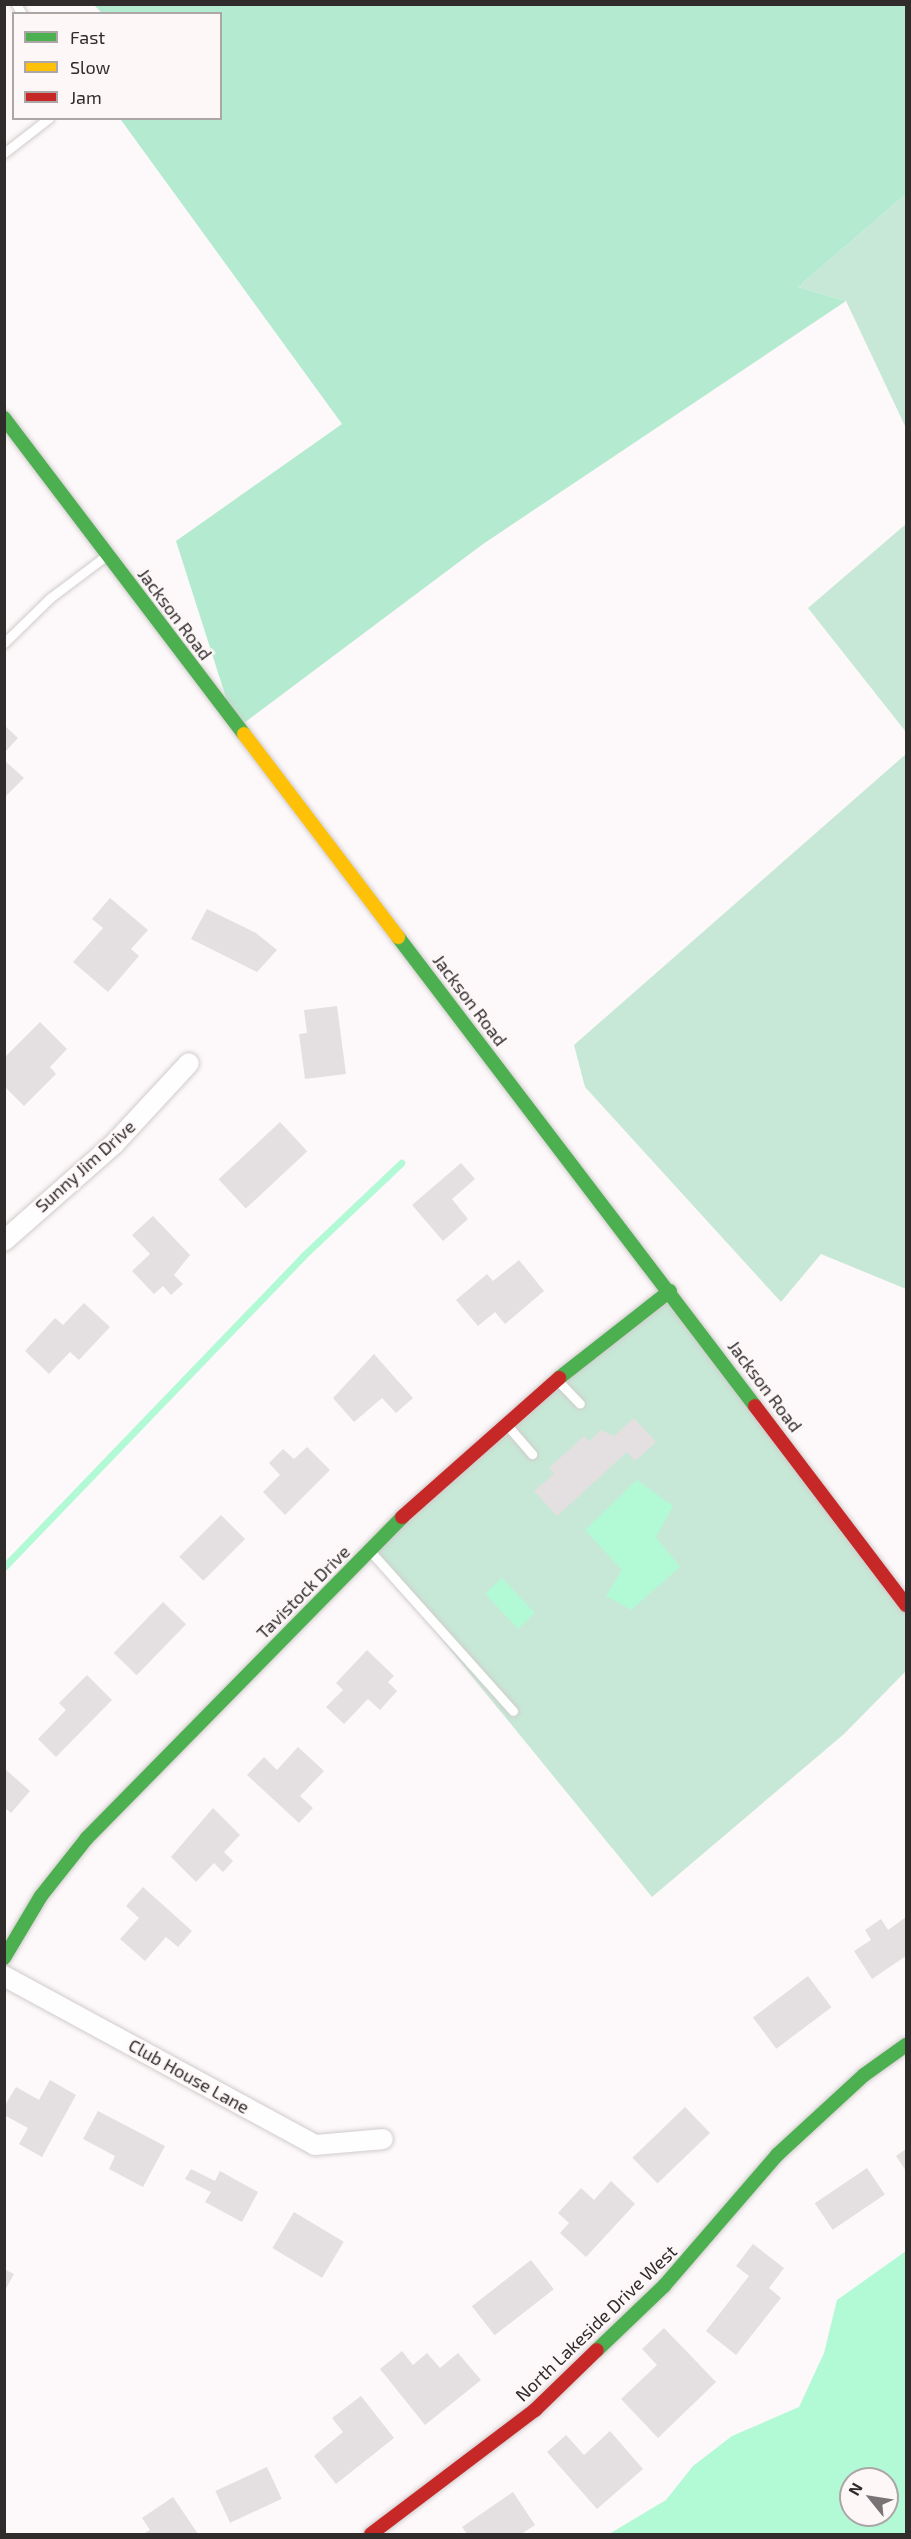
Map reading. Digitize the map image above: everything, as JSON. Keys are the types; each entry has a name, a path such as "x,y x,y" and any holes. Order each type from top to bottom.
{"street":[{"name":"Jackson Road","path":"4,418 670,1291 906,1605"},
{"name":"Sunny Jim Drive","path":"4,1241 114,1144 189,1063"},
{"name":"Tavistock Drive","path":"4,1958 41,1896 87,1838 369,1550 504,1422 670,1291"},
{"name":"Club House Lane","path":"4,1976 315,2145 383,2139"},
{"name":"North Lakeside Drive West","path":"371,2535 535,2410 664,2286 777,2155 864,2075 906,2045"}],"lane":[{"path":"4,153 46,120"},
{"path":"4,643 50,598 108,555"},
{"path":"558,1380 580,1404"},
{"path":"504,1422 532,1454"},
{"path":"369,1550 513,1712"}],"shaded area":[{"path":"94,5 906,5 906,194 798,287 846,301 483,544 236,729 176,541 342,424 121,120 222,120 222,12 101,12"},
{"path":"906,194 906,428 846,301 798,287"},
{"path":"906,524 906,732 808,608"},
{"path":"906,754 906,1289 821,1254 781,1302 585,1087 574,1045"},
{"path":"670,1291 906,1604 906,1671 844,1734 652,1897 369,1550"},
{"path":"637,1480 673,1506 656,1537 680,1567 631,1610 606,1596 622,1570 585,1530"},
{"path":"502,1578 535,1613 518,1629 485,1594"},
{"path":"906,2251 906,2534 609,2534 666,2500 693,2466 732,2436 799,2407 824,2353 837,2300"}],"building":[{"path":"4,725 18,738 4,753"},
{"path":"4,760 24,778 4,798"},
{"path":"110,898 148,930 131,949 139,956 108,992 73,962 103,928 92,919"},
{"path":"207,909 256,933 277,950 257,972 191,939"},
{"path":"337,1006 346,1074 305,1079 299,1034 307,1033 304,1010"},
{"path":"40,1022 67,1049 50,1067 56,1074 24,1106 4,1086 4,1058"},
{"path":"280,1122 307,1151 246,1209 219,1179"},
{"path":"461,1163 475,1179 452,1199 468,1219 443,1241 412,1205"},
{"path":"153,1216 190,1255 174,1275 183,1284 171,1295 163,1286 154,1294 132,1271 150,1254 132,1235"},
{"path":"519,1260 544,1291 505,1324 495,1312 478,1326 456,1300 487,1274 493,1281"},
{"path":"84,1303 110,1327 79,1360 70,1352 49,1374 25,1351 55,1318 63,1325"},
{"path":"374,1354 413,1398 396,1413 382,1398 354,1422 333,1398"},
{"path":"634,1418 656,1442 635,1461 627,1452 557,1516 534,1491 554,1474 549,1468 584,1436 589,1441 601,1430 614,1436"},
{"path":"307,1447 330,1470 285,1515 263,1492 280,1475 269,1463 283,1449 294,1459"},
{"path":"221,1515 245,1539 203,1581 179,1557"},
{"path":"163,1602 186,1624 137,1675 114,1653"},
{"path":"367,1650 394,1676 388,1682 397,1691 380,1710 368,1699 344,1724 326,1707 343,1690 336,1683"},
{"path":"87,1675 112,1700 56,1757 38,1739 66,1710 59,1703"},
{"path":"298,1747 324,1771 300,1796 313,1808 299,1823 247,1775 264,1757 277,1770"},
{"path":"5,1769 30,1791 11,1813 5,1808"},
{"path":"213,1808 240,1835 224,1852 233,1861 223,1872 214,1863 196,1882 171,1857"},
{"path":"143,1887 192,1931 178,1947 166,1937 145,1961 120,1939 139,1918 126,1906"},
{"path":"906,1917 906,1956 872,1979 854,1951 871,1940 865,1930 881,1919 888,1930"},
{"path":"808,1976 831,2007 776,2049 753,2018"},
{"path":"50,2080 76,2095 42,2157 19,2144 28,2128 4,2115 4,2107 16,2087 39,2100"},
{"path":"685,2107 710,2133 657,2184 632,2158"},
{"path":"98,2111 165,2146 143,2187 109,2169 115,2156 83,2139"},
{"path":"906,2149 906,2171 896,2156"},
{"path":"867,2168 885,2195 833,2230 815,2203"},
{"path":"191,2169 215,2181 220,2171 258,2192 242,2222 205,2202 211,2192 185,2179"},
{"path":"611,2181 635,2204 586,2257 560,2233 569,2223 558,2213 581,2188 594,2200"},
{"path":"294,2212 344,2242 322,2278 272,2248"},
{"path":"753,2244 784,2268 769,2288 781,2298 736,2355 706,2331 749,2276 736,2266"},
{"path":"531,2260 554,2289 495,2335 472,2306"},
{"path":"4,2269 14,2274 4,2292"},
{"path":"664,2328 716,2382 658,2438 621,2399 657,2365 642,2349"},
{"path":"402,2351 413,2365 427,2353 440,2368 458,2353 481,2380 425,2425 380,2369"},
{"path":"361,2396 394,2438 336,2484 314,2456 343,2432 332,2418"},
{"path":"610,2431 643,2469 597,2509 547,2452 566,2435 584,2455"},
{"path":"267,2467 282,2499 230,2523 215,2491"},
{"path":"513,2492 535,2525 521,2534 467,2534 462,2527"},
{"path":"173,2497 198,2534 143,2534 150,2530 142,2518"}],"waterway":[{"path":"4,1567 302,1257 401,1163"}],"traffic: fast":[{"path":"4,418 244,734"},
{"path":"398,937 755,1406"},
{"path":"559,1378 670,1291"},
{"path":"4,1958 41,1896 87,1838 402,1517"},
{"path":"597,2350 664,2286 777,2155 864,2075 906,2045"}],"traffic: slow":[{"path":"244,734 398,937"}],"traffic: jam":[{"path":"402,1517 559,1378"},
{"path":"755,1406 906,1605"},
{"path":"371,2534 535,2410 597,2350"}]}
